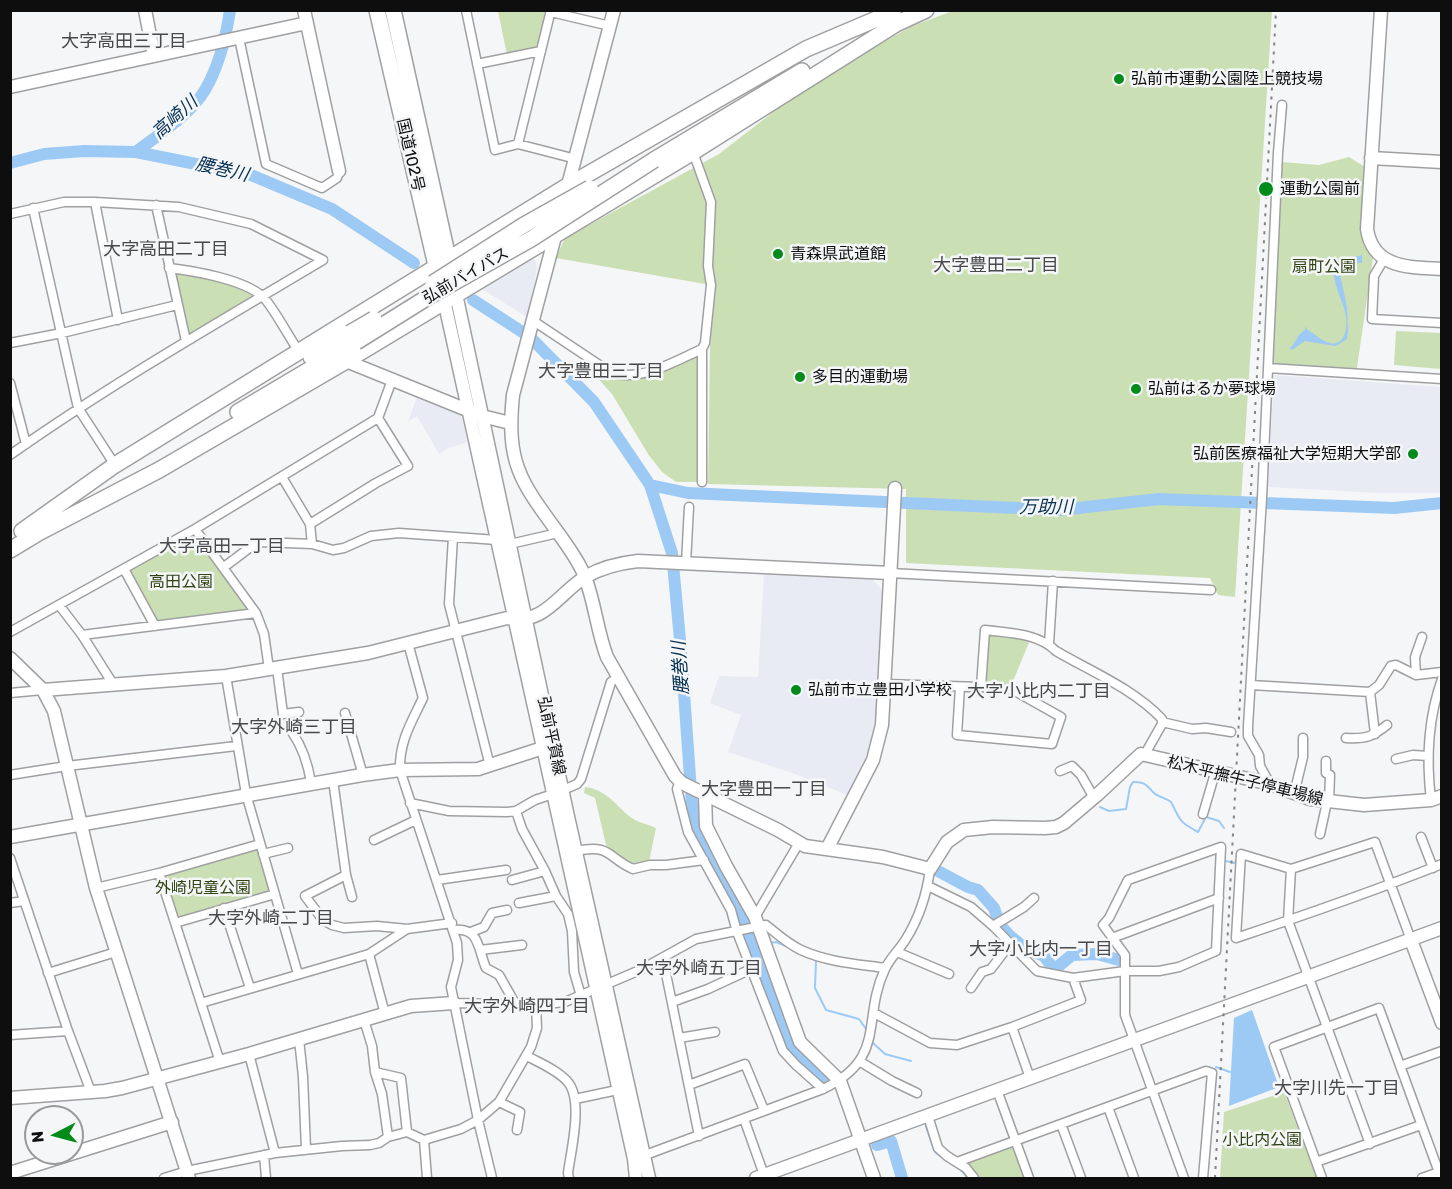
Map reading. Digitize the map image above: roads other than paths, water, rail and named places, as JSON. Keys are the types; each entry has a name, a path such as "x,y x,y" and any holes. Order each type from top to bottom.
{"highway":[{"name":"国道102号","path":"377,10 450,297"},
{"name":"国道102号","path":"393,10 442,263"},
{"name":"弘前バイパス","path":"10,550 24,534 353,337 531,238 652,156 895,15 926,10"},
{"path":"24,534 159,470 346,361 693,152 895,15"},
{"path":"24,534 115,465 298,350 569,185 806,49 895,15"}],"street":[{"path":"145,10 154,56"},
{"path":"466,10 495,150 518,144 576,159"},
{"path":"614,10 513,395 510,423 513,457 519,474 532,498 574,556 585,577 600,639 607,657 681,782 701,794 778,830 799,843 883,857 930,869 928,886 915,923 885,968 868,1043 850,1073 823,1089 639,1158"},
{"path":"1381,10 1368,238 1384,259 1403,266 1442,269"},
{"path":"518,144 551,11 610,26"},
{"path":"10,87 236,38 305,17 339,171 337,178 322,189 266,164 236,38"},
{"path":"477,64 541,51"},
{"path":"1270,784 1260,766 1259,755 1248,736 1282,105"},
{"path":"693,152 711,202 708,266 710,295 705,343 702,349 702,482"},
{"path":"1371,158 1442,162"},
{"path":"10,214 64,202 179,207 251,224 323,260 186,340 78,408 10,455"},
{"path":"95,202 117,320"},
{"path":"156,205 186,340"},
{"path":"33,208 78,408 115,465"},
{"path":"1384,259 1374,276 1372,319 1442,323"},
{"path":"169,268 216,276 262,296 298,350"},
{"name":"弘前平賀線","path":"450,297 469,411 497,540 520,620 639,1158 649,1179"},
{"name":"弘前平賀線","path":"450,297 482,416 510,544 520,620"},
{"path":"10,343 177,305"},
{"path":"531,324 610,372 622,376 661,367 702,349"},
{"path":"346,361 482,416 510,423"},
{"path":"1268,368 1442,379"},
{"path":"10,632 195,529 378,418 392,380"},
{"path":"10,383 26,444"},
{"path":"310,524 408,465 378,418"},
{"path":"282,477 310,524 312,544"},
{"path":"827,849 877,748 882,725 894,492"},
{"path":"683,563 689,507"},
{"path":"195,529 256,613 264,634 283,714 299,712"},
{"path":"224,567 261,542 312,544 333,550 344,548 371,536 399,533 497,540 510,544 558,533"},
{"path":"453,537 449,604 490,766"},
{"path":"10,693 226,676 368,653 507,618 520,620 537,616 585,577 611,565 626,562 664,562 1211,590"},
{"path":"124,569 155,626"},
{"path":"1049,644 1053,581"},
{"path":"59,605 82,635 113,684"},
{"path":"82,635 256,613"},
{"path":"981,687 985,630 1019,634 1049,644 1056,651 1148,704 1162,719 1160,729 1145,754"},
{"path":"1416,675 1415,657 1422,637"},
{"path":"408,643 423,699 399,753 400,770 457,943 458,960 452,987 454,1003 492,1179"},
{"path":"10,658 43,690 54,711 96,888 188,1175"},
{"path":"1251,685 1370,692 1378,685 1391,666 1396,665 1416,675 1442,672"},
{"path":"226,676 236,746 246,794 298,974"},
{"path":"410,803 449,811 516,811 535,800 577,784 581,779 611,682 618,676"},
{"path":"1436,798 1428,756 1431,715 1442,679"},
{"path":"885,684 981,687 1013,690 1060,717 1052,744 957,735 960,687"},
{"path":"1370,692 1375,734"},
{"path":"345,713 363,775"},
{"path":"1162,722 1192,729 1206,728 1231,732"},
{"path":"1346,738 1363,739 1387,725"},
{"path":"292,732 302,747 311,783"},
{"path":"1294,794 1303,757 1303,738"},
{"path":"10,775 236,746"},
{"path":"10,837 363,775 400,770 466,770 490,766 548,746"},
{"name":"松木平撫牛子停車場線","path":"930,869 947,842 964,830 993,826 1056,827 1077,813 1141,754 1167,762 1270,784 1310,800 1364,805 1436,798"},
{"path":"1396,759 1413,754 1428,756"},
{"path":"1320,834 1328,802 1330,775 1326,773 1326,761"},
{"path":"1060,771 1072,766 1087,783 1094,798"},
{"path":"1203,814 1215,773"},
{"path":"333,780 346,874 352,897"},
{"path":"681,782 677,789 688,832 731,909 751,969 783,1051 795,1065 823,1089"},
{"name":"弘前平賀線","path":"558,792 576,851 600,986"},
{"path":"701,794 706,826 756,924 800,1042 840,1081 874,1179"},
{"path":"516,811 522,829 566,911 570,923 574,972 581,996"},
{"path":"374,840 416,820"},
{"path":"1421,837 1437,866 1390,883 1288,921 1236,938 1241,854 1291,869 1376,842 1390,883 1442,1023"},
{"path":"756,924 799,843"},
{"path":"96,888 261,844"},
{"path":"928,886 971,907 997,924 1010,944 1037,971 1073,978 1125,971 1159,971 1179,966 1216,951 1221,847 1128,880 1103,926 1125,955 1125,971 1125,1015 1184,1179"},
{"path":"263,854 288,848"},
{"path":"576,851 598,848 605,850 633,869 650,865 704,860"},
{"path":"10,858 91,1092"},
{"path":"1291,869 1288,921 1370,1144"},
{"path":"437,879 507,870"},
{"path":"512,880 545,871"},
{"path":"159,873 220,1062"},
{"path":"346,874 305,896 323,920 344,928 377,926 407,929 453,926 471,932 476,936 486,968 499,975 516,1005"},
{"path":"175,923 275,894"},
{"path":"519,903 556,896"},
{"path":"997,924 1034,898"},
{"path":"1112,938 1219,898"},
{"path":"10,903 24,901"},
{"path":"224,908 249,988"},
{"path":"471,932 484,927 492,914 507,910"},
{"path":"10,1098 122,1088 249,1054 411,1006 454,1003 554,1004 581,996 663,959 696,939 739,932 756,924 766,925 801,951 829,959 885,968"},
{"path":"744,1119 760,1177 1442,928"},
{"path":"201,1003 369,954 407,929"},
{"path":"971,988 982,972 991,969 1010,944"},
{"path":"480,950 522,945"},
{"path":"48,973 116,952"},
{"path":"897,952 949,974"},
{"path":"369,954 385,1014"},
{"path":"663,959 699,1136"},
{"path":"672,1002 708,990 751,969"},
{"path":"874,1013 930,1043 957,1045 1012,1027 1081,1000 1073,978"},
{"path":"164,1179 275,1153 370,1145 407,1132 424,1140 461,1129 478,1120 499,1102 527,1056 537,1028 536,1005"},
{"path":"1322,1179 1274,1047 1379,1008 1440,1174 1422,1179"},
{"path":"364,1020 382,1094 388,1137"},
{"path":"1012,1027 1030,1078"},
{"path":"10,1035 68,1031"},
{"path":"679,1038 715,1032"},
{"path":"299,1039 306,1149"},
{"path":"1400,1066 1442,1051"},
{"path":"249,1054 275,1153"},
{"path":"527,1056 567,1080 573,1089 576,1108 569,1179"},
{"path":"859,1061 917,1093"},
{"path":"689,1084 746,1064 764,1110"},
{"path":"957,1162 1206,1071 1212,1073 1203,1179"},
{"path":"375,1072 401,1078 407,1132"},
{"path":"575,1099 623,1088"},
{"path":"997,1090 1029,1179"},
{"path":"499,1102 520,1112 517,1130"},
{"path":"1108,1107 1134,1179"},
{"path":"927,1116 938,1148 966,1168 974,1179"},
{"path":"10,1173 171,1122"},
{"path":"1061,1124 1081,1179"},
{"path":"1316,1162 1421,1125"},
{"path":"424,1140 427,1179"},
{"path":"264,1155 266,1179"},
{"name":"弘前平賀線","path":"636,1179 639,1158"}],"water":[{"path":"1362,255 1362,263 1347,263 1340,274 1347,307 1347,339 1336,346 1305,341 1292,350 1290,348 1305,330 1305,326 1327,342 1335,343 1342,339 1345,333 1346,317 1334,277 1334,269 1343,260"},
{"path":"1252,1010 1279,1087 1229,1106 1234,1018"}],"waterway":[{"name":"高崎川","path":"136,152 183,116 205,90 221,52 230,10"},
{"name":"腰巻川","path":"10,163 44,154 84,151 136,152 251,175 332,209 414,263"},
{"name":"腰巻川","path":"473,300 530,337 594,402 650,485 672,553 693,819 707,852 736,903 791,1049 823,1079"},
{"name":"万助川","path":"650,485 688,493 1060,510 1159,499 1394,508 1442,503"},
{"path":"1100,807 1109,811 1126,809 1130,787 1133,782 1140,782 1171,802 1181,820 1198,832 1206,817 1219,821 1224,828"},
{"path":"1226,861 1234,863 1237,860"},
{"path":"936,870 978,890 994,908 1000,925 1010,936 1026,949 1044,956 1055,969 1072,955 1097,954 1119,960"},
{"path":"769,943 776,942 786,946"},
{"path":"753,948 761,946"},
{"path":"816,960 815,988 826,1010 859,1019 866,1029"},
{"path":"873,1043 885,1054 911,1061"},
{"path":"1216,1067 1230,1072"},
{"path":"926,1127 935,1152 943,1158"},
{"name":"腰巻川","path":"877,1145 891,1141 902,1178"},
{"path":"960,1169 968,1178"}],"railway":[{"path":"1215,1178 1276,10"}],"place":[{"name":"弘前市運動公園陸上競技場","path":"1119,79"},
{"name":"運動公園前","path":"1266,189"},
{"name":"青森県武道館","path":"778,254"},
{"name":"多目的運動場","path":"800,377"},
{"name":"弘前はるか夢球場","path":"1136,389"},
{"name":"弘前医療福祉大学短期大学部","path":"1413,454"},
{"name":"弘前市立豊田小学校","path":"796,690"}],"district":[{"name":"大字高田三丁目","path":"124,42"},
{"name":"大字高田二丁目","path":"166,250"},
{"name":"大字豊田二丁目","path":"996,266"},
{"name":"大字豊田三丁目","path":"601,372"},
{"name":"大字高田一丁目","path":"222,547"},
{"name":"大字小比内二丁目","path":"1039,692"},
{"name":"大字外崎三丁目","path":"294,728"},
{"name":"大字豊田一丁目","path":"764,790"},
{"name":"大字外崎二丁目","path":"271,919"},
{"name":"大字小比内一丁目","path":"1041,950"},
{"name":"大字外崎五丁目","path":"699,969"},
{"name":"大字外崎四丁目","path":"527,1007"},
{"name":"大字川先一丁目","path":"1337,1089"}],"park label":[{"name":"扇町公園","path":"1324,267"},
{"name":"高田公園","path":"181,582"},
{"name":"外崎児童公園","path":"203,888"},
{"name":"小比内公園","path":"1262,1140"}]}
